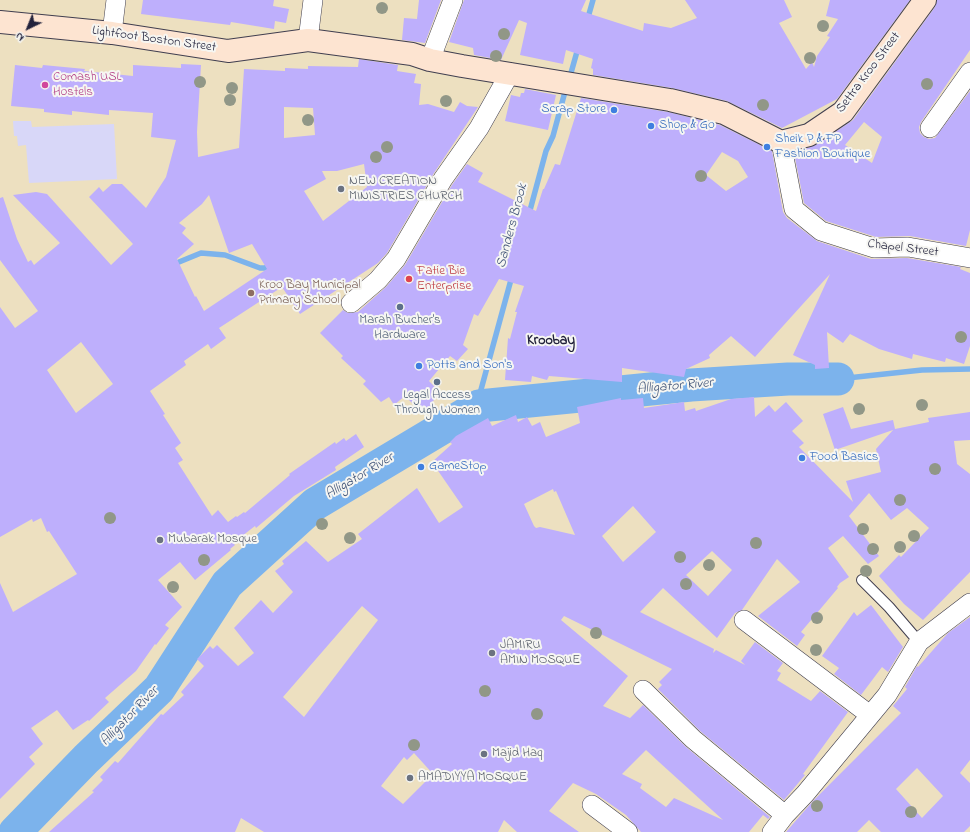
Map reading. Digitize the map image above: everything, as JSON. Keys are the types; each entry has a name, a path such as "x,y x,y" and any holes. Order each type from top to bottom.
{"main road":[{"name":"Settra Kroo Street","path":"781,142 810,135 843,112 924,0"},
{"name":"Lightfoot Boston Street","path":"0,22 112,33 228,51 308,40 412,54 430,60 670,100 724,113 781,142"}],"street":[{"path":"112,33 116,0"},
{"path":"308,40 313,0"},
{"path":"430,60 453,0"},
{"path":"930,128 970,72"},
{"path":"351,303 378,280 396,260 443,179 479,128 510,74"},
{"name":"Chapel Street","path":"781,142 794,209 821,231 874,248 908,247 970,258"},
{"path":"772,832 785,814 805,794 887,695 919,642 952,615 970,603"},
{"path":"744,620 870,715"},
{"path":"643,690 693,739 785,814"},
{"path":"592,805 628,832"}],"lane":[{"path":"862,580 889,607 919,642"}],"shaded area":[{"path":"13,121 31,121 32,127 114,124 117,179 29,183 26,145 18,146 17,136 14,136"}],"building":[{"path":"143,0 274,0 273,6 289,9 286,23 275,21 274,29 231,22 230,25 141,14"},
{"path":"419,0 441,0 425,43 402,40 404,18 417,19"},
{"path":"464,0 586,0 581,11 643,31 644,23 671,28 697,18 685,0 784,0 792,17 779,23 806,69 812,62 814,67 817,56 830,37 827,36 838,19 826,16 830,0 910,0 837,99 782,128 727,101 672,88 593,75 593,69 591,68 593,59 566,50 563,64 520,55 527,23 519,20 501,60 474,55 473,48 449,42"},
{"path":"937,0 970,0 970,50 919,127 920,133 924,137 929,139 935,138 970,91 970,230 966,246 910,236 876,237 826,221 804,203 794,153 816,145 853,120 935,7","holes":["864,122 882,137 872,163 845,145"]},
{"path":"359,59 398,65 397,71 416,74 414,83 421,84 419,105 428,104 454,112 460,102 467,106 478,107 434,173 387,253 378,263 300,314 282,287 219,328 226,338 211,349 208,344 184,361 186,365 150,391 181,443 175,448 183,460 178,463 212,516 218,510 228,522 236,516 237,517 244,512 245,513 290,475 289,474 335,442 336,444 344,438 346,441 356,434 364,447 335,467 336,470 294,496 256,528 255,526 233,543 235,545 230,549 231,550 195,580 180,562 158,580 182,607 165,625 169,628 156,645 155,644 136,671 105,698 109,702 89,721 88,720 73,730 57,710 31,728 43,744 29,757 35,764 0,799 0,583 13,612 77,574 49,531 47,532 41,518 33,522 32,519 0,537 0,307 15,328 38,311 0,260 0,198 3,197 17,239 28,262 31,260 34,265 60,243 13,195 36,192 47,194 111,265 133,244 89,197 99,187 103,192 112,184 122,184 146,208 166,177 176,140 151,137 153,113 109,110 109,115 72,111 72,115 44,112 44,109 11,106 15,65 42,68 43,65 133,76 133,65 181,68 181,64 201,65 197,132 198,157 239,148 244,69 285,71 285,68 308,69 308,66 358,67","holes":["284,107 313,108 315,135 284,138","364,164 367,187 323,221 304,191 326,179 322,171 337,171","209,195 229,253 252,244 267,269 204,311 196,296 195,297 177,259 194,244 182,233 186,228 179,223 202,204","81,342 113,384 76,413 47,370"]},
{"path":"525,89 556,95 548,130 505,121 511,95 520,97 521,93 524,93"},
{"path":"581,98 668,112 720,125 772,151 783,212 787,218 817,241 871,259 907,258 961,267 960,269 970,273 970,346 964,364 946,358 945,362 913,354 912,359 879,349 850,334 843,343 827,332 829,368 815,369 815,365 793,355 830,274 755,357 731,336 709,355 710,358 686,369 684,377 622,368 622,382 549,376 547,380 532,376 531,382 505,380 508,338 510,339 517,312 515,312 524,286 499,279 478,316 474,314 463,345 468,349 457,361 450,356 429,381 441,393 432,402 434,404 423,414 405,396 394,405 389,397 381,402 363,384 366,381 341,358 343,356 320,333 343,310 348,313 358,312 386,287 405,265 452,185 467,164 483,173 478,182 536,211 543,189 555,164 560,165","holes":["722,152 738,161 748,177 726,191 706,175"]},
{"path":"754,397 755,417 769,405 775,412 786,402 803,421 792,431 804,443 799,447 853,502 846,481 881,472 876,449 893,430 835,450 823,414 843,407 851,429 893,420 895,429 929,422 928,418 970,412 970,440 954,441 957,464 970,474 970,572 923,620 904,604 879,576 899,555 901,557 929,528 907,508 891,520 869,493 849,516 879,556 868,564 843,536 828,548 849,577 840,583 837,587 838,588 801,632 805,635 797,646 758,616 800,582 777,559 742,610 735,613 717,638 663,588 640,612 714,649 713,653 716,650 745,665 741,661 755,642 783,663 777,671 781,673 777,680 811,701 820,691 848,712 803,774 805,775 784,800 700,731 658,689 662,685 659,682 672,669 564,616 561,620 628,676 603,706 630,718 643,705 686,747 770,817 768,819 763,815 749,832 641,832 626,815 596,794 573,783 549,811 579,832 517,832 504,820 498,832 264,832 241,818 235,832 49,832 94,792 92,791 103,780 100,777 115,761 118,763 161,714 163,715 184,695 181,692 204,666 197,659 210,646 213,649 217,645 238,666 254,653 234,628 261,600 273,613 293,592 275,571 284,564 282,561 306,541 328,562 362,539 358,534 417,488 439,523 463,507 432,462 452,444 450,442 456,436 488,418 492,426 516,415 518,422 527,417 532,426 540,422 546,437 580,423 577,407 621,398 621,400 643,398 644,408 684,402 685,411 695,408 696,411 731,399","holes":["553,489 554,492 556,491 575,535 540,527 536,528 524,504","633,506 656,532 623,562 602,536","712,551 732,570 708,596 686,575","362,606 378,620 304,717 283,697","646,750 723,820 674,798 666,807 640,788 642,784 622,774","414,753 433,774 403,804 381,786 404,757 407,760"]},
{"path":"871,605 903,647 888,672 882,667 861,695 834,674 839,668 822,656 854,612 857,616"},
{"path":"970,617 970,760 960,773 970,783 970,826 964,832 881,832 869,820 857,832 786,832 813,801 901,713 893,706 907,689 905,687 917,666 918,667 948,633","holes":["917,768 943,796 922,818 896,789"]}],"waterway":[{"name":"Sanders Brook","path":"587,21 593,0"},
{"name":"Sanders Brook","path":"569,80 578,48"},
{"name":"Sanders Brook","path":"529,214 546,151 553,136 566,88"},
{"path":"179,262 201,253 225,255 260,268 265,268 273,264"},
{"name":"Sanders Brook","path":"427,436 479,397 512,276"},
{"path":"838,379 922,370 970,369"},
{"name":"Alligator River","path":"15,832 86,759 159,689 227,584 315,504 479,406 691,385 788,379 838,379"}],"place":[{"name":"Comash USL Hostels","path":"45,85"},
{"name":"Scrap Store","path":"614,110"},
{"name":"Shop & Go","path":"651,126"},
{"name":"Sheik P & FP Fashion Boutique","path":"767,147"},
{"name":"NEW CREATION MINISTRIES CHURCH","path":"341,189"},
{"name":"Fatie Bie Enterprise","path":"409,279"},
{"name":"Kroo Bay Municipal Primary School","path":"251,293"},
{"name":"Marah Bucher's Hardware","path":"400,307"},
{"name":"Potts and Son's","path":"419,366"},
{"name":"Legal Access Through Women","path":"437,382"},
{"name":"Food Basics","path":"802,458"},
{"name":"GameStop","path":"421,467"},
{"name":"Mubarak Mosque","path":"160,540"},
{"name":"JAMIRU AMIN MOSQUE","path":"492,653"},
{"name":"Majid Haq","path":"484,754"},
{"name":"AMADIYYA MOSQUE","path":"410,778"}],"district":[{"name":"Kroobay","path":"551,342"}]}
